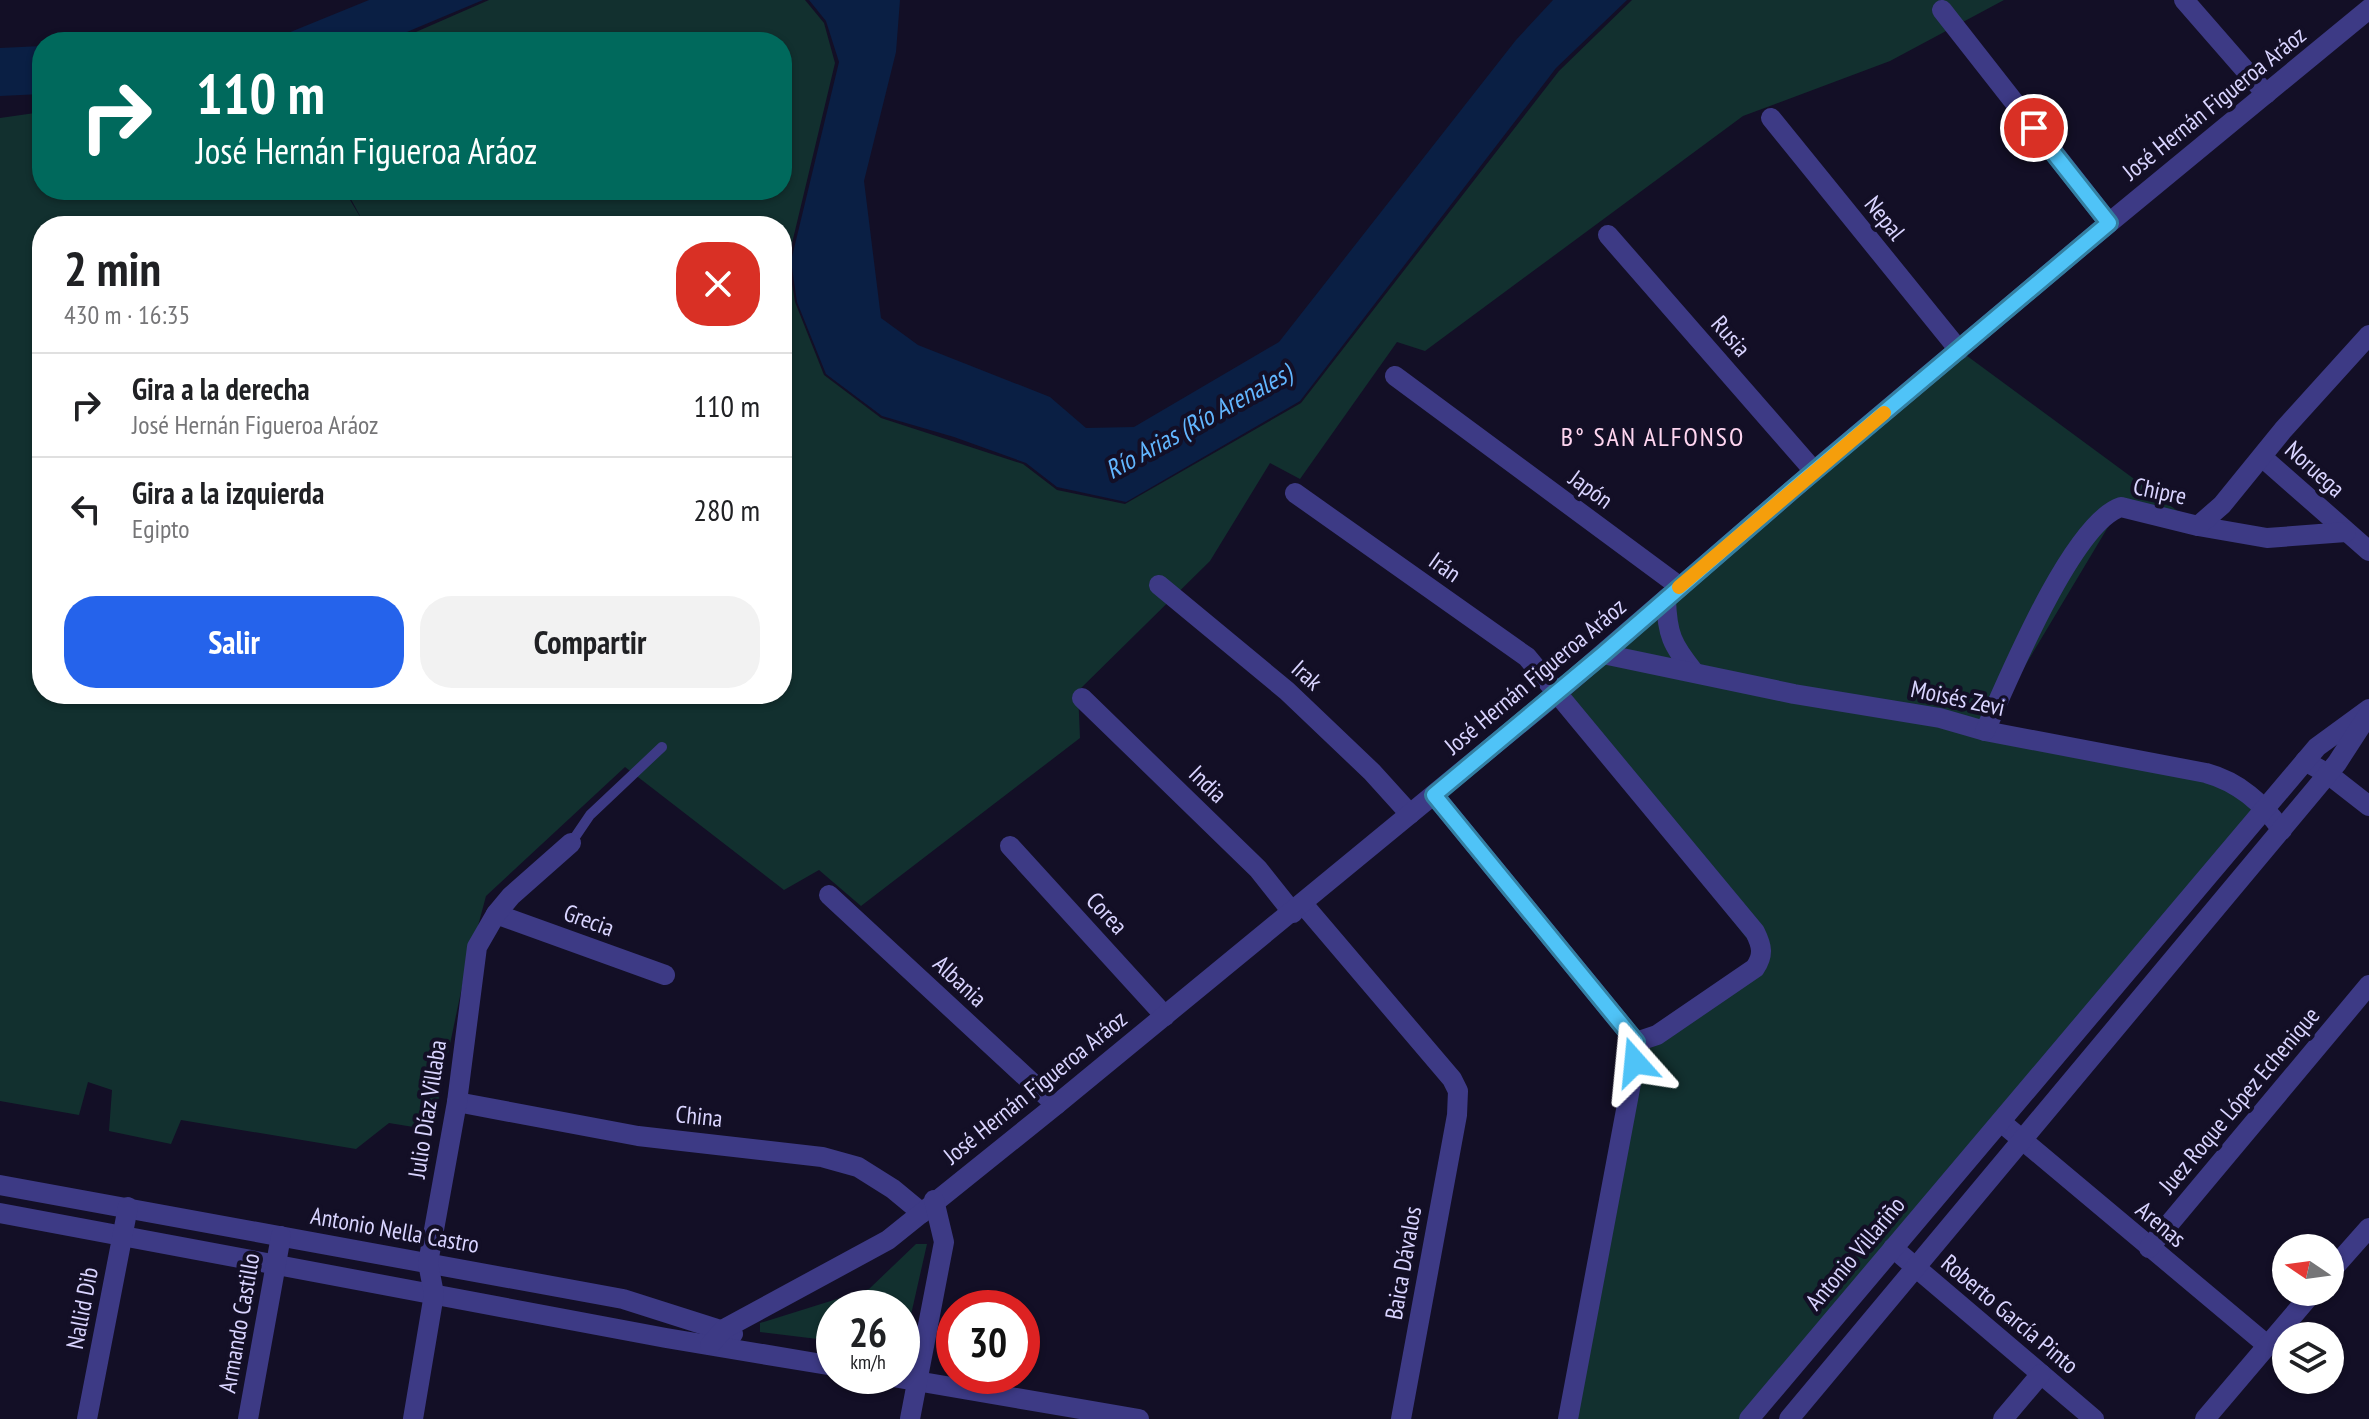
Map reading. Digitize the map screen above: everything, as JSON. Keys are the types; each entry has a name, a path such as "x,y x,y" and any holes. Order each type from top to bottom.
{"street":[{"path":"2184,0 2266,94"},
{"name":"José Hernán Figueroa Aráoz","path":"710,1345 724,1329 888,1240 1056,1105 1556,694 1814,471 2369,9"},
{"path":"1942,10 2109,223"},
{"name":"Nepal","path":"1771,118 1959,350"},
{"name":"Rusia","path":"1608,235 1814,471"},
{"name":"Chipre","path":"1985,731 2048,599 2080,545 2109,511 2121,507 2198,526 2222,505 2292,419 2369,335"},
{"name":"Japón","path":"1395,376 1672,593"},
{"name":"Noruega","path":"2262,457 2369,551"},
{"name":"Irán","path":"1295,493 1527,657 1755,932 1761,944 1762,958 1755,968 1657,1035 1636,1042"},
{"path":"2198,526 2267,538 2346,532"},
{"name":"Irak","path":"1159,585 1287,691 1372,772 1410,814"},
{"path":"1672,593 1667,625 1670,640 1694,672"},
{"name":"Moisés Zevi","path":"1603,654 1794,694 1940,718 1985,731 2222,777 2239,786 2265,808 2282,830"},
{"name":"India","path":"1082,698 1298,908 1452,1079 1458,1091 1457,1115"},
{"path":"1789,1419 2328,774 2369,711"},
{"name":"Antonio Villariño","path":"1749,1419 2317,747 2369,711"},
{"path":"2305,761 2328,774 2369,806"},
{"path":"1434,795 1636,1042 1635,1062 1568,1419"},
{"name":"Julio Díaz Villaba","path":"413,1419 434,1294 428,1263 457,1102 477,947 496,914 511,896 571,843"},
{"name":"Corea","path":"1010,846 1165,1016"},
{"name":"Albania","path":"829,895 1056,1105"},
{"name":"Grecia","path":"496,914 665,975"},
{"name":"Juez Roque López Echenique","path":"2149,1248 2369,985"},
{"name":"China","path":"457,1102 638,1136 822,1157 858,1167 928,1207"},
{"name":"Baica Dávalos","path":"1401,1419 1457,1115"},
{"name":"Arenas","path":"2001,1122 2267,1345"},
{"name":"Antonio Nella Castro","path":"0,1185 623,1299 724,1329 772,1354"},
{"name":"Nallid Dib","path":"87,1419 128,1207"},
{"path":"920,1366 944,1242 928,1207"},
{"name":"Antonio Nella Castro","path":"0,1213 816,1363"},
{"path":"2344,1256 2369,1228"},
{"name":"Armando Castillo","path":"248,1419 281,1236"},
{"name":"Roberto García Pinto","path":"1893,1248 2094,1419"},
{"path":"2205,1419 2301,1306"},
{"path":"2003,1419 2041,1374"},
{"path":"920,1382 1139,1419"},
{"path":"910,1419 915,1394"}],"lane":[{"path":"571,843 590,815 662,747"}],"green space":[{"path":"489,0 805,0 824,23 835,63 792,243 792,216 360,216 351,200 792,200 792,32 416,32"},
{"path":"1632,0 2004,0 1890,61 1743,116 1425,351 1397,342 1300,479 1270,463 1210,561 1078,691 1080,738 861,906 819,870 784,890 625,767 486,896 463,982 432,1130 389,1123 356,1149 181,1120 171,1144 109,1131 112,1090 88,1082 79,1115 0,1101 0,118 32,113 32,200 350,200 360,216 32,216 32,704 792,704 792,284 795,302 824,375 881,418 1023,464 1057,490 1125,504 1301,403 1559,71"},
{"path":"1959,350 2198,526 2120,507 1986,731 2222,777 2265,808 1749,1419 1567,1419 1636,1042 1762,958 1556,694"},
{"path":"916,1244 927,1244 917,1290 866,1290"},
{"path":"816,1306 816,1339 760,1332 760,1323"}],"water":[{"path":"369,0 483,0 407,32 290,32"},
{"name":"Río Arias (Río Arenales)","path":"809,0 900,0 896,52 864,181 881,318 918,345 1050,397 1086,428 1134,427 1279,342 1516,40 1553,0 1627,0 1556,68 1300,401 1126,502 1057,487 1026,463 882,416 826,374 797,302 792,257 839,62 826,21"},
{"path":"32,46 32,94 0,96 0,48"}],"slow traffic":[{"path":"1679,587 1884,413"}],"district":[{"name":"B° SAN ALFONSO","path":"1653,436"}],"route":[{"path":"1635,1062 1636,1042 1434,795 2109,223 2034,128"}]}
